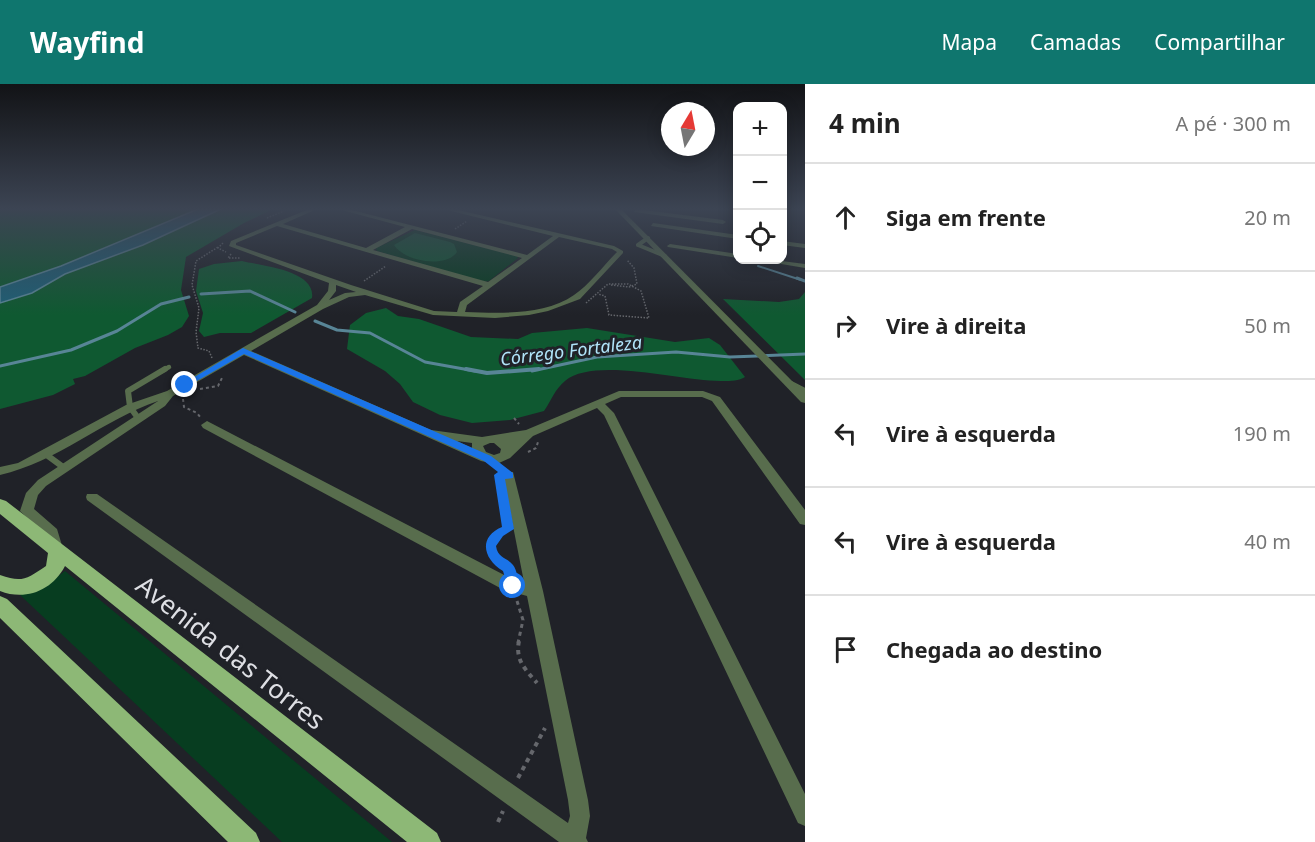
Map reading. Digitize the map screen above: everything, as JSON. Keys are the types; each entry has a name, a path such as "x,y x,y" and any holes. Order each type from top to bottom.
{"main road":[{"name":"Avenida das Torres","path":"0,505 428,842"},
{"path":"0,584 16,590 35,584 52,572 57,564 57,552"},
{"path":"0,605 247,842"}],"street":[{"path":"232,244 231,246 333,282 434,313 460,315 522,315 569,302 577,297 621,252 601,244"},
{"path":"347,244 489,285"},
{"path":"367,250 378,244"},
{"path":"481,244 528,256"},
{"path":"460,315 463,304 545,244"},
{"path":"654,244 805,400"},
{"path":"663,254 670,246 733,255"},
{"path":"787,263 805,266"},
{"path":"320,307 332,291 333,282"},
{"path":"0,471 15,468 129,406 171,393 320,307 348,295 369,293"},
{"path":"243,351 486,458 500,459 529,433"},
{"path":"57,552 52,533 27,511 32,493 63,467 161,404 171,393"},
{"path":"429,433 483,441 497,440 529,433 619,394 704,394 716,399 805,520"},
{"path":"599,404 609,413 805,816"},
{"path":"207,425 513,586 535,591"},
{"path":"92,497 576,842 580,816 578,800 507,453 505,445 497,440"},
{"path":"483,441 477,449 510,475"}],"lane":[{"path":"638,244 663,254"},
{"path":"138,418 129,406 128,391 169,368"},
{"path":"790,384 805,391"},
{"path":"44,453 63,467"}],"path":[{"path":"608,284 629,287 637,284 634,268 626,258 629,254 621,247 609,246"},
{"path":"215,358 208,355 209,351 198,348 196,332 199,308 192,285 196,261 218,247"},
{"path":"231,254 228,258 242,258"},
{"path":"506,518 508,529 499,533 491,546 492,554 497,561 508,568 523,620 516,654 539,686"},
{"path":"498,822 516,780 541,740 547,724"}],"green space":[{"path":"0,244 113,244 61,266 0,287"},
{"path":"208,244 186,257 181,290 189,316 182,327 135,348 85,376 73,379 75,384 53,395 0,409 0,303 32,293 65,274 143,245"},
{"path":"384,244 471,244 518,258 489,281 483,282 377,251 376,248"},
{"path":"454,244 457,252 444,260 425,261 406,255 394,245"},
{"path":"242,261 297,275 306,281 311,289 312,298 251,333 220,333 204,337 199,331 203,313 196,291 199,269 214,264"},
{"path":"805,292 805,380 723,299 779,302 799,299"},
{"path":"386,308 398,316 419,319 471,337 518,339 532,333 587,328 675,342 709,338 720,345 745,377 723,381 618,370 579,374 562,384 544,411 510,420 472,423 440,415 413,402 400,384 385,371 347,349 350,325 366,313"},
{"path":"65,571 392,842 282,842 20,595 53,580"}],"water":[{"path":"113,244 144,244 65,274 32,293 0,303 0,287 61,266"}],"waterway":[{"path":"758,266 801,280"},
{"path":"797,278 805,281"},
{"name":"Córrego Fortaleza","path":"201,294 250,291 295,312"},
{"name":"Córrego Fortaleza","path":"0,366 71,350 117,331 161,304 189,297"},
{"name":"Córrego Fortaleza","path":"315,321 337,330 370,333 425,362 475,371"},
{"name":"Córrego Fortaleza","path":"532,371 597,357 676,352 730,357 805,354"},
{"name":"Córrego Fortaleza","path":"466,369 487,373 539,369"}],"route":[{"path":"185,385 243,351 488,459 510,475 499,475 508,529 499,533 491,546 492,554 497,561 508,568 513,586"}]}
